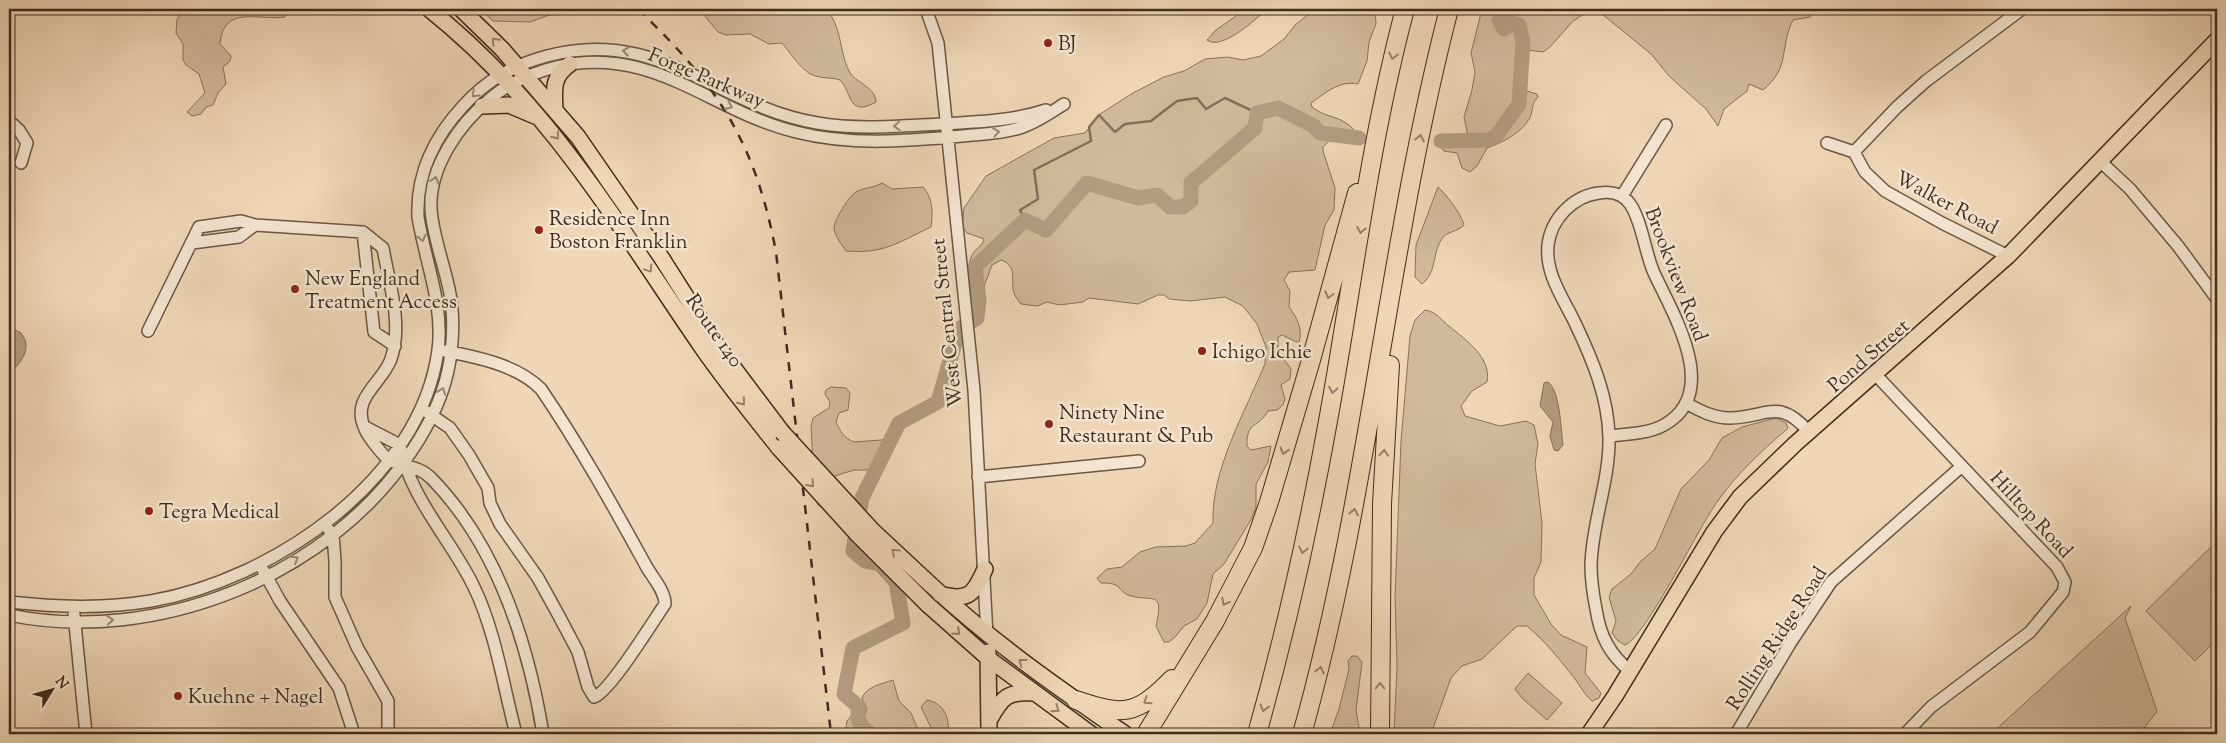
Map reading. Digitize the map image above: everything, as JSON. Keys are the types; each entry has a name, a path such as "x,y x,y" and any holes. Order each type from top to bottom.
{"highway":[{"path":"1146,734 1230,594 1259,531 1308,370 1380,113 1405,9"},
{"path":"1302,734 1318,676 1354,514 1410,186 1433,68 1449,9"},
{"path":"1256,734 1292,600 1314,496 1380,113"},
{"path":"1380,734 1382,504 1385,427 1392,340 1410,186"},
{"path":"1076,700 1106,711 1126,711 1134,708 1160,691 1194,655"}],"main road":[{"name":"Route 140","path":"429,9 506,79 543,120 593,185 729,385 779,448 858,535 927,604 989,659"},
{"name":"Route 140","path":"461,9 491,36 522,71 555,109 605,174 718,347 782,432 873,531 987,636"},
{"name":"Pond Street","path":"1589,734 1630,671 1724,517 1755,481 2008,256 2217,40"},
{"path":"555,109 556,78 560,71 570,64"},
{"path":"482,106 509,105 543,120"},
{"path":"936,590 955,598 968,596 978,587 985,569"},
{"path":"987,636 1125,734"},
{"name":"West Central Street","path":"987,636 989,728"},
{"path":"989,659 1091,734"},
{"path":"989,728 1005,697 1020,692 1034,693"}],"street":[{"name":"West Central Street","path":"926,9 938,43 969,332 985,569 987,636"},
{"path":"1827,143 1854,152 1897,107 1926,82 2022,9"},
{"name":"Forge Parkway","path":"9,602 73,607 110,606 153,600 197,589 260,563 292,546 364,490 400,445 421,409 432,379 438,350 439,318 418,217 418,203 423,172 434,144 472,96 522,71 569,51 614,49 658,59 758,106 787,116 861,128 1009,119 1035,114 1064,104 1036,122 1019,128 948,138 885,141 824,138 765,122 662,75 634,66 604,62 570,64 522,71"},
{"name":"Forge Parkway","path":"9,616 53,621 130,618 181,608 218,598 266,576 332,535 371,502 403,464 426,430 444,387 451,352 453,325 451,297 433,224 432,194 440,166 462,127 506,79"},
{"path":"9,121 19,130 27,143 21,163"},
{"path":"1622,196 1627,184 1666,125"},
{"name":"Walker Road","path":"1854,152 1866,172 1885,191 1942,223 2008,256"},
{"path":"2100,161 2130,189 2178,246 2217,298"},
{"name":"Brookview Road","path":"1630,671 1607,647 1597,614 1592,585 1592,551 1606,479 1609,436 1600,381 1585,344 1554,282 1548,249 1551,232 1558,218 1576,201 1598,193 1613,193 1622,196 1633,209 1654,273 1678,321 1686,347 1691,375 1691,388 1686,403"},
{"path":"148,330 199,227 241,222 255,225 363,232 383,248 396,324 395,346 390,363 364,399 361,409 364,426 389,460 416,468 429,476 445,493 468,524 491,563 526,652 543,734"},
{"path":"363,232 374,332 395,346"},
{"path":"421,409 432,415 458,436 488,488 490,503 500,524 538,578 578,652 588,687 594,697 598,696 610,683 665,604 665,595 654,580 608,496 541,389 532,380 510,369 484,360 438,350"},
{"name":"Hilltop Road","path":"1876,375 2060,570 2064,578 2065,588 2030,632 1931,707 1905,734"},
{"path":"1609,436 1660,427 1676,416 1686,403 1710,415 1725,418 1770,410 1780,412 1795,418 1809,432"},
{"path":"364,426 400,445 403,464 417,494 474,587 492,634 516,734"},
{"path":"978,476 1139,461"},
{"name":"Rolling Ridge Road","path":"1736,734 1791,642 1831,582 1962,466"},
{"path":"324,522 332,535 335,597 357,647 388,701 388,734"},
{"path":"260,563 266,576 339,688 354,734"},
{"path":"73,607 86,734"}],"shaded area":[{"path":"185,9 290,9 285,17 244,17 228,23 220,44 231,56 230,61 223,67 226,84 218,93 213,105 206,107 201,114 192,116 187,112 205,93 199,74 186,65 183,60 183,44 176,33 177,19"},
{"path":"480,9 611,10 603,13 549,15 530,22 493,21"},
{"path":"699,9 826,9 838,31 843,55 849,71 869,88 876,102 860,107 855,105 840,80 819,77 806,71 782,43 769,44 750,34 726,35 718,32"},
{"path":"1246,9 1267,9 1230,38 1213,42 1207,40 1216,30"},
{"path":"1315,9 1375,9 1376,24 1369,42 1367,61 1358,84 1351,83 1339,86 1311,103 1312,107 1342,121 1359,135 1349,142 1332,138 1323,147 1335,188 1334,210 1325,225 1315,270 1289,272 1284,280 1290,291 1289,307 1299,324 1300,338 1299,343 1282,335 1278,337 1278,351 1291,369 1290,379 1281,385 1285,399 1283,405 1277,410 1268,411 1251,428 1247,438 1247,446 1251,450 1271,446 1268,462 1256,484 1256,507 1252,518 1224,564 1213,574 1207,603 1197,619 1184,626 1169,642 1164,642 1156,626 1159,606 1154,599 1128,595 1116,585 1101,583 1097,578 1107,569 1122,567 1140,552 1156,547 1186,546 1195,543 1213,523 1217,483 1223,462 1265,364 1266,347 1257,324 1243,306 1225,297 1190,301 1169,299 1164,295 1158,295 1138,304 1089,298 1083,302 1059,305 1047,302 1037,306 1021,304 1014,293 1012,270 1010,266 1001,260 992,265 983,289 972,297 969,274 971,257 984,239 967,233 962,226 964,208 986,176 1054,138 1085,133 1100,114 1133,93 1164,77 1184,71 1205,59 1228,57 1243,60 1261,56 1284,39 1295,25"},
{"path":"1482,9 1592,9 1573,21 1550,47 1543,52 1528,50 1524,54 1522,69 1527,91 1537,94 1538,97 1534,103 1531,115 1524,126 1506,140 1487,148 1477,166 1470,172 1462,168 1457,153 1444,151 1438,144 1441,140 1468,136 1464,117 1475,72 1471,53"},
{"path":"1593,9 1674,9 1678,12 1683,9 1816,9 1810,17 1793,20 1786,40 1781,65 1772,82 1763,90 1749,84 1747,91 1724,109 1718,126 1706,109 1670,77 1651,54 1602,14"},
{"path":"882,183 892,189 923,187 929,196 931,206 931,227 881,249 846,251 834,229 842,209 856,192"},
{"path":"1438,187 1453,205 1464,225 1443,237 1438,246 1430,274 1422,284 1415,277 1416,245"},
{"path":"1425,310 1436,314 1470,344 1482,357 1486,365 1488,373 1487,382 1472,391 1461,406 1465,416 1500,426 1526,421 1534,425 1538,444 1535,464 1542,523 1541,562 1534,578 1534,595 1551,624 1561,635 1587,647 1585,673 1601,693 1599,698 1592,701 1540,638 1527,626 1517,626 1482,659 1462,666 1451,678 1431,734 1394,734 1397,666 1395,598 1401,441 1410,336 1415,320"},
{"path":"9,328 20,332 26,343 26,349 18,365 9,374"},
{"path":"1548,382 1555,393 1559,411 1563,445 1558,451 1554,450 1550,436 1553,422 1540,406 1544,383"},
{"path":"831,387 846,388 850,393 848,410 839,413 836,422 845,436 854,442 894,439 875,470 854,470 835,476 826,507 822,507 818,505 815,498 811,427 813,418 829,408 830,402 825,394 826,390"},
{"path":"1776,418 1786,423 1788,428 1749,464 1717,502 1646,623 1634,638 1625,645 1617,640 1612,633 1616,621 1609,597 1612,589 1631,574 1640,562 1655,549 1681,489 1709,460 1722,438 1742,427"},
{"path":"2217,541 2217,639 2195,661 2146,611"},
{"path":"2131,606 2125,618 2157,711 2140,734 1991,734"},
{"path":"1352,656 1357,656 1362,662 1356,710 1360,734 1330,734 1339,709 1349,669 1348,661"},
{"path":"1528,673 1562,703 1547,720 1523,699 1515,689"},
{"path":"893,680 899,701 911,713 920,734 845,734 847,721 852,715 865,714 867,709 862,698 864,694 875,686"},
{"path":"927,700 938,704 945,712 948,722 948,734 934,734 921,707"}],"waterway":[{"path":"1441,141 1488,140 1497,135 1519,104 1523,42 1519,25 1513,23 1504,29 1499,20 1509,9"},
{"path":"1025,220 1020,210 1038,199 1034,170 1091,141 1089,127 1099,115 1115,132 1125,124 1151,121 1177,101 1197,98 1206,109 1225,98 1257,113"},
{"path":"871,734 860,723 859,707 844,694 853,648 903,623 896,582 880,564 865,561 853,551 862,498 899,423 938,402 959,329 977,318 979,300 975,267 1025,220 1046,230 1087,183 1138,198 1157,195 1170,207 1183,207 1191,201 1191,183 1255,128 1257,113 1278,108 1314,126 1320,133 1359,138"}],"railway":[{"path":"638,9 690,64 711,90 729,118 757,178 767,213 776,252 831,734"}],"place":[{"name":"BJ","path":"1048,43"},
{"name":"Residence Inn Boston Franklin","path":"539,230"},
{"name":"New England Treatment Access","path":"295,289"},
{"name":"Ichigo Ichie","path":"1202,351"},
{"name":"Ninety Nine Restaurant & Pub","path":"1049,424"},
{"name":"Tegra Medical","path":"149,511"},
{"name":"Kuehne + Nagel","path":"178,696"}]}
